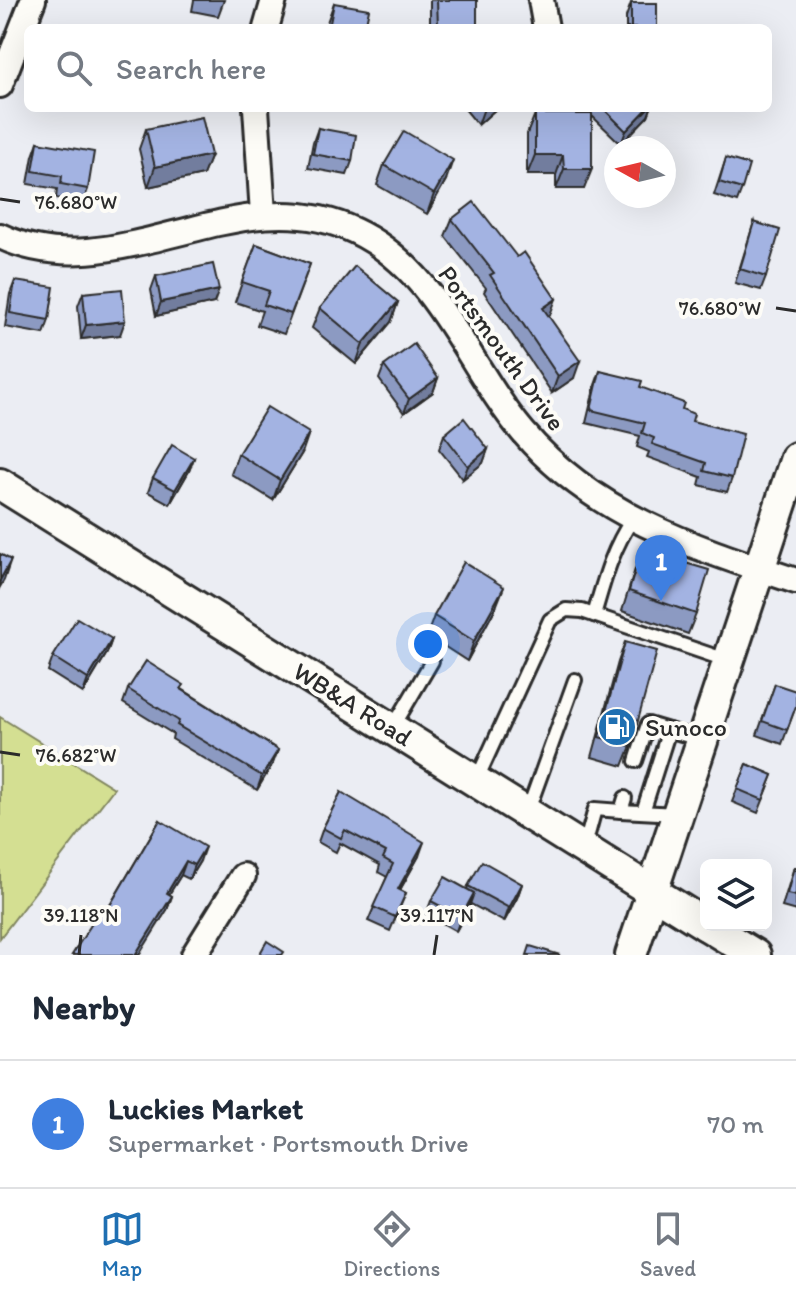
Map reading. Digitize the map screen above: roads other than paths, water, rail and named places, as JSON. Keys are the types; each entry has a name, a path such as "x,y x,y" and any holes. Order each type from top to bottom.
{"street":[{"path":"0,85 33,0"},
{"path":"267,24 274,0"},
{"path":"541,0 545,24"},
{"path":"256,112 263,214"},
{"name":"Portsmouth Drive","path":"0,236 66,252 100,252 263,214 325,220 352,229 378,243 426,288 525,434 573,481 632,520 796,581"},
{"path":"631,955 796,458"},
{"name":"WB&A Road","path":"0,484 700,921"},
{"path":"194,955 243,876"},
{"name":"WB&A Road","path":"716,931 755,955"}],"lane":[{"path":"594,615 607,569 620,537 632,520"},
{"path":"476,781 550,620 566,610 594,615 729,661"},
{"path":"392,729 432,661"},
{"path":"527,813 575,680"},
{"path":"636,761 648,724 702,740"},
{"path":"643,812 669,730"},
{"path":"584,849 595,809 623,804 643,812 677,814"}],"place":[{"name":"Luckies Market","path":"661,601"},
{"name":"Sunoco","path":"617,727"}]}
